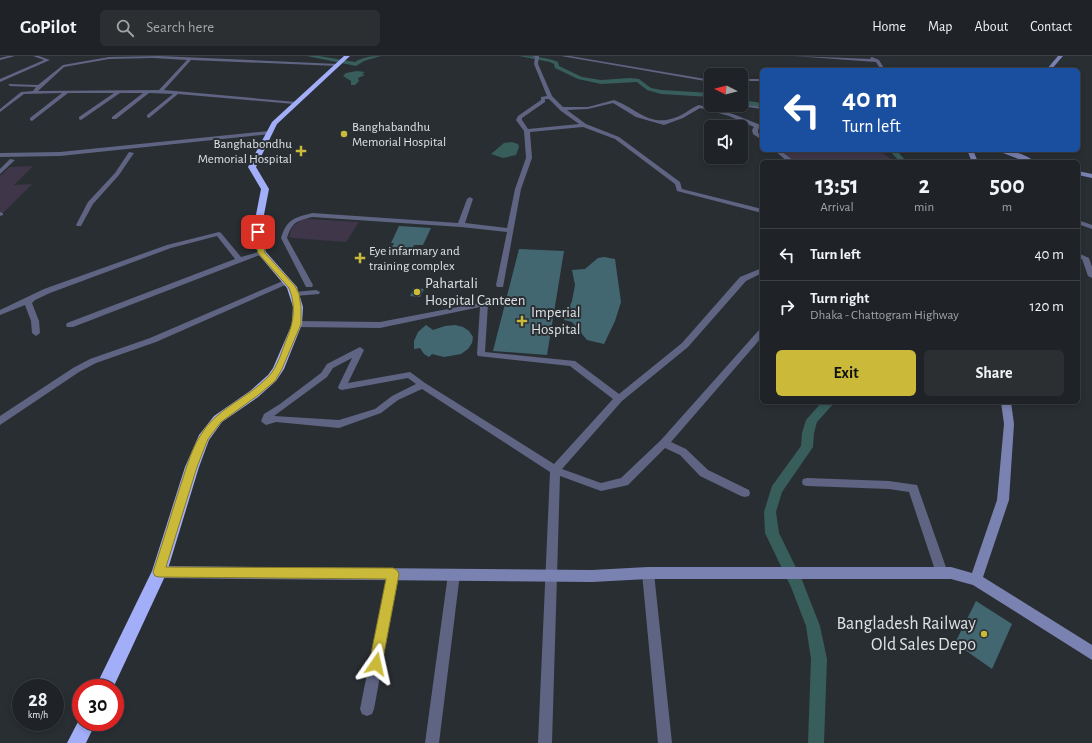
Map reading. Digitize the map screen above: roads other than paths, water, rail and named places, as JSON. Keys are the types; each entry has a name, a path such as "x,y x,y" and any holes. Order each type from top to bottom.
{"highway":[{"path":"108,679 159,572 192,467 204,438 218,419 254,394 272,378 278,369 297,324 298,307 295,294 288,282 262,253 258,232 265,189 252,167 274,123 341,61"},
{"path":"76,743 82,731"}],"street":[{"path":"0,59 13,56"},
{"path":"0,81 48,60 35,56"},
{"path":"37,92 35,91 39,86 61,67 99,59 132,56 341,61"},
{"path":"217,59 222,56"},
{"path":"253,60 259,56"},
{"path":"563,56 704,80"},
{"path":"796,56 877,61"},
{"path":"869,56 877,61 882,68"},
{"path":"1050,68 1061,56"},
{"path":"535,57 536,64 550,97 562,109 584,125 617,138 678,184 679,190 760,210"},
{"path":"160,92 189,60"},
{"path":"748,80 760,80"},
{"path":"10,85 39,86"},
{"path":"81,118 119,91"},
{"path":"114,118 148,91"},
{"path":"0,111 23,93 37,92 148,91 294,104"},
{"path":"32,119 66,92"},
{"path":"148,116 177,93"},
{"path":"500,285 518,189 529,158 527,131 519,120 520,117 543,101 543,98 550,97"},
{"path":"562,109 588,108 614,101 638,116 664,123 681,117 699,106 731,115 759,126 755,130 756,134 760,137"},
{"path":"748,106 760,108"},
{"path":"527,131 584,125"},
{"path":"0,160 55,160 131,153 268,135"},
{"path":"0,155 67,153 268,135"},
{"path":"780,152 790,160"},
{"path":"1005,152 1028,160"},
{"path":"79,225 90,203 117,174 131,153"},
{"path":"0,172 12,160"},
{"path":"1080,173 1092,176"},
{"path":"461,225 470,199"},
{"path":"309,285 284,238 287,227 292,220 312,215 461,225 511,230"},
{"path":"1080,223 1092,227"},
{"path":"0,313 47,291 169,246 219,234 239,260"},
{"path":"70,325 239,260 262,253"},
{"path":"1080,256 1085,258 1092,276"},
{"path":"545,743 554,470 619,399 685,345 744,279 760,271"},
{"path":"0,421 76,370 93,361 153,340 288,282"},
{"path":"295,294 316,292"},
{"path":"32,298 28,303 35,321 36,333"},
{"path":"297,324 380,325 484,304 481,354 572,363 619,399"},
{"path":"422,385 395,398 378,410 339,424 276,419 266,421 267,416 283,406 324,375 330,366 360,350 342,387 410,375 422,385 554,470 601,487 624,482 664,443 760,334"},
{"path":"976,580 1003,500 1009,424 1006,404"},
{"path":"664,443 683,452 704,473 745,493"},
{"path":"807,482 890,485 913,488 942,573"},
{"path":"159,572 592,576 648,573 950,573 976,580 1092,653"},
{"path":"648,573 665,743"},
{"path":"367,709 393,574"},
{"path":"432,743 454,574"}],"waterway":[{"path":"310,56 356,64 362,60 378,56"},
{"path":"522,56 551,61 556,63 557,67 580,78 601,82 630,80 639,81 649,89 661,92 704,95"},
{"path":"748,103 760,105"},
{"path":"894,152 902,160"},
{"path":"816,743 819,659 813,626 797,585 772,533 770,512 776,490 807,447 808,433 812,420 827,404"}],"place":[{"name":"Banghabandhu Memorial Hospital","path":"344,134"},
{"name":"Banghabondhu Memorial Hospital","path":"301,151"},
{"name":"Eye infarmary and training complex","path":"360,258"},
{"name":"Pahartali Hospital Canteen","path":"417,292"},
{"name":"Imperial Hospital","path":"522,321"},
{"name":"Bangladesh Railway Old Sales Depo","path":"984,634"}]}
